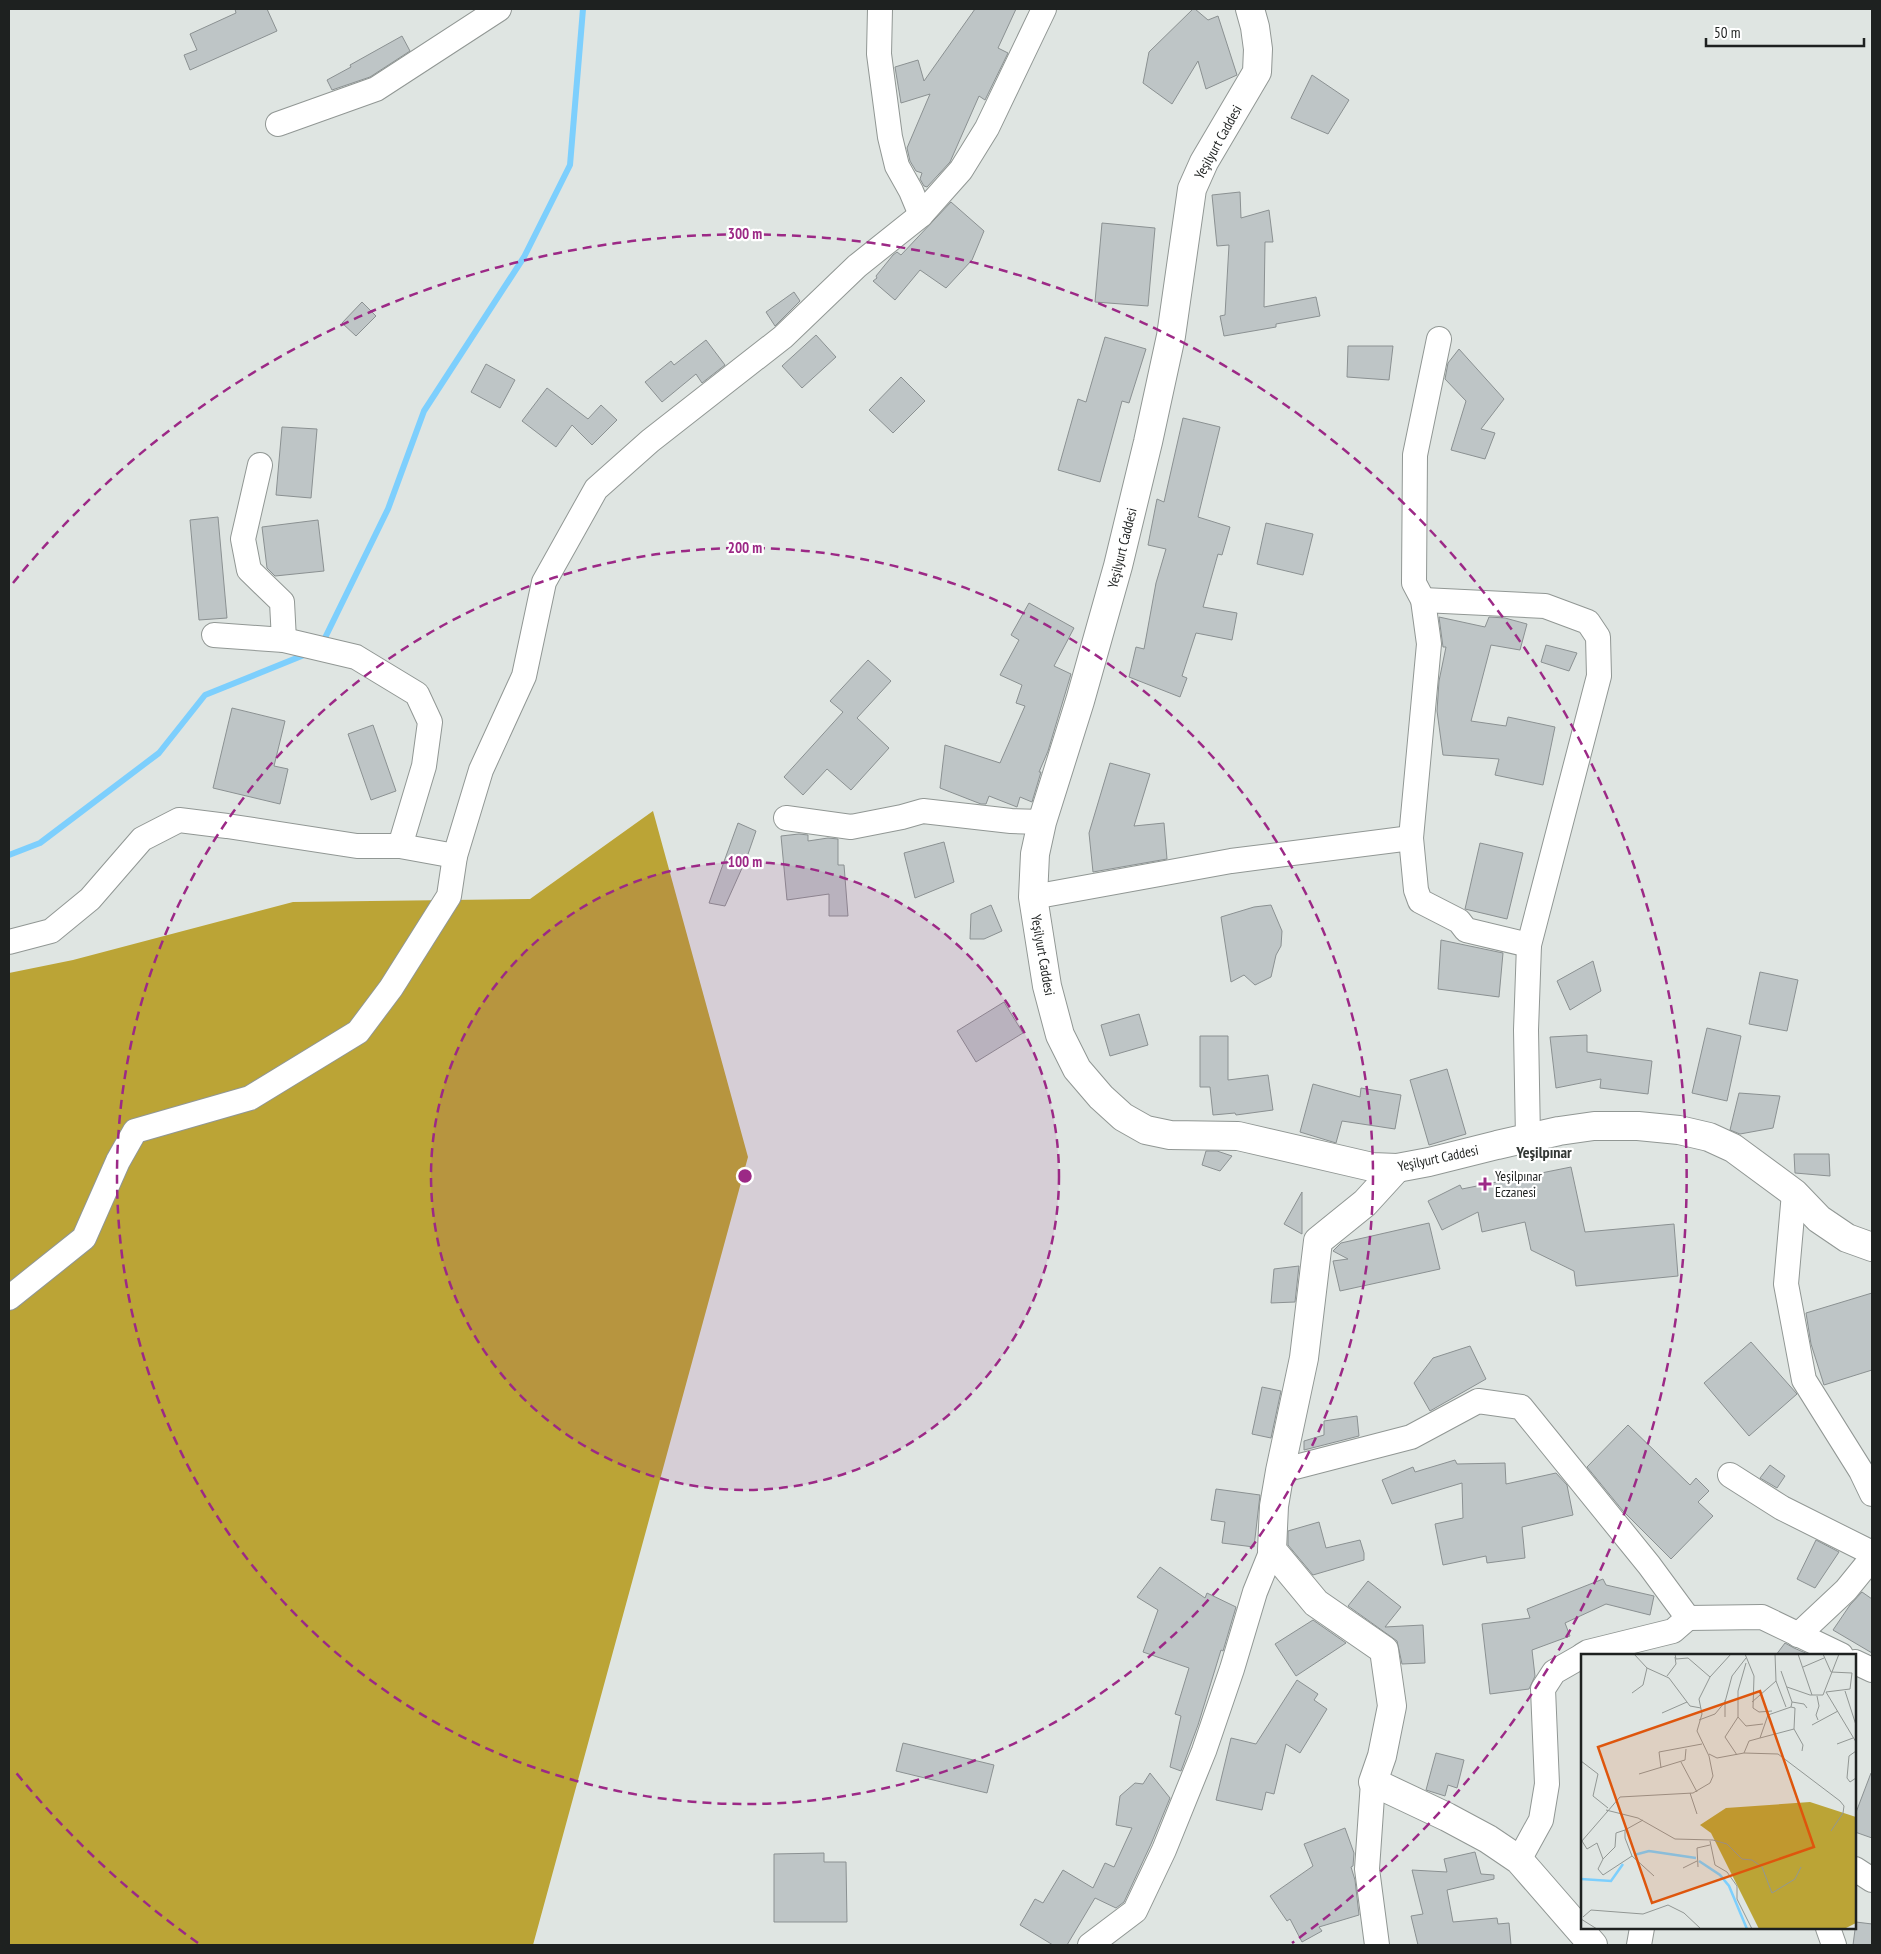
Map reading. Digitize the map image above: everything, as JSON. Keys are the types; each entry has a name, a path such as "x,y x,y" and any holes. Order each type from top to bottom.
{"main road":[{"name":"Yeşilyurt Caddesi","path":"1250,9 1256,27 1258,48 1257,72 1204,162 1192,189 1171,336 1118,566 1080,701 1042,822 1035,854 1033,897 1047,986 1060,1035 1077,1069 1101,1097 1123,1117 1146,1130 1170,1135 1238,1136 1372,1167 1397,1168 1528,1138 1594,1126 1638,1126 1679,1130 1709,1136 1733,1148 1794,1193 1819,1219 1847,1238 1872,1247"},
{"path":"1397,1168 1365,1202 1318,1241 1304,1358 1274,1506 1272,1550 1316,1603 1384,1650 1392,1706 1382,1756 1373,1782 1447,1817 1488,1839 1519,1860 1593,1945"}],"street":[{"path":"278,124 376,89 499,9"},
{"path":"880,9 879,54 890,137 897,166 911,190 921,215"},
{"path":"9,1298 84,1238 118,1161 136,1131 250,1098 358,1032 391,988 449,896 454,856 481,770 524,676 544,582 596,489 650,440 783,337 856,266 921,215 961,170 972,153 1044,9"},
{"path":"1439,339 1415,455 1414,583 1423,600 1429,644 1411,838 1416,890 1420,901 1459,921 1466,930 1529,945"},
{"path":"260,465 243,539 249,570 282,602 284,640"},
{"path":"1423,600 1545,606 1588,622 1598,637 1599,676 1529,945 1526,1030 1528,1138"},
{"path":"214,635 284,640 356,657 417,694 430,722 424,766 400,846"},
{"path":"786,818 851,827 924,811 1011,821 1042,822"},
{"path":"9,942 51,931 90,899 142,840 179,820 357,846 400,846 454,856"},
{"path":"1033,897 1231,861 1411,838"},
{"path":"1794,1193 1786,1284 1804,1380 1861,1471 1872,1494"},
{"path":"1280,1471 1410,1437 1478,1400 1521,1407 1649,1565 1688,1618"},
{"path":"1730,1475 1782,1508 1872,1552"},
{"path":"1090,1945 1135,1911 1164,1850 1204,1751 1232,1669 1255,1592 1272,1550"},
{"path":"1798,1635 1846,1590 1872,1558"},
{"path":"1586,1654 1673,1631 1688,1618 1762,1617 1839,1654"},
{"path":"1519,1860 1541,1820 1547,1784 1543,1689 1554,1672 1581,1657"},
{"path":"1856,1662 1872,1670"},
{"path":"1373,1782 1367,1869 1377,1945"},
{"path":"1856,1870 1872,1880"},
{"path":"1639,1945 1642,1929"},
{"path":"1828,1929 1834,1945"}],"shaded area":[{"path":"653,811 748,1157 533,1945 9,1945 9,973 73,960 293,902 530,899"}],"building":[{"path":"235,9 267,9 277,31 190,70 184,55 197,50 190,34 236,13"},
{"path":"975,9 1016,9 998,48 1008,53 985,100 979,96 950,162 927,187 924,186 920,179 922,173 916,171 910,161 907,148 930,94 901,103 895,67 918,60 924,81"},
{"path":"1193,9 1208,20 1218,16 1237,75 1206,89 1198,61 1172,104 1143,83 1149,52"},
{"path":"402,36 410,51 370,77 332,90 327,80"},
{"path":"1312,75 1349,100 1328,134 1291,118"},
{"path":"1240,192 1241,218 1269,210 1273,242 1265,242 1264,307 1316,297 1320,316 1276,324 1276,327 1224,336 1220,316 1225,315 1229,245 1217,246 1212,195"},
{"path":"951,202 984,231 972,260 946,288 920,270 895,300 873,281 893,255 897,252 901,255"},
{"path":"1102,223 1155,228 1148,306 1095,302"},
{"path":"794,292 800,301 775,326 766,312"},
{"path":"362,302 376,316 356,336 342,323"},
{"path":"816,335 836,357 802,388 782,366"},
{"path":"1105,337 1146,349 1129,403 1122,401 1100,482 1058,470 1078,399 1086,402"},
{"path":"706,340 725,365 702,383 696,374 662,402 645,382 671,361 674,365"},
{"path":"1348,346 1393,346 1389,380 1347,377"},
{"path":"1459,349 1504,399 1481,429 1495,433 1485,459 1451,450 1466,401 1445,379 1448,363"},
{"path":"486,364 515,380 500,408 471,392"},
{"path":"901,377 925,401 893,433 869,410"},
{"path":"547,388 588,419 601,405 617,420 592,445 572,425 556,447 522,421"},
{"path":"1183,418 1220,427 1198,517 1230,527 1222,555 1218,554 1203,607 1237,613 1232,640 1196,633 1182,676 1187,678 1180,697 1129,677 1136,647 1144,649 1156,583 1166,549 1148,545 1157,499 1164,502"},
{"path":"282,427 317,429 311,498 276,495"},
{"path":"218,517 227,618 199,620 190,520"},
{"path":"318,520 324,571 275,576 267,568 262,527"},
{"path":"1266,523 1313,534 1303,575 1257,564"},
{"path":"1029,603 1074,628 1054,666 1071,674 1048,751 1039,772 1041,772 1032,802 1020,797 1017,807 989,796 986,804 981,804 940,788 945,745 1000,763 1025,706 1016,703 1022,685 1000,675 1019,640 1011,635"},
{"path":"1439,617 1485,627 1489,617 1505,618 1527,624 1520,650 1491,645 1471,721 1506,726 1508,717 1555,727 1543,785 1495,775 1499,759 1443,755 1437,711 1439,681 1446,647 1443,647"},
{"path":"1546,645 1577,653 1569,671 1541,662"},
{"path":"868,660 891,681 857,718 889,748 851,790 827,769 803,795 784,777 843,712 830,701"},
{"path":"232,708 285,721 274,766 288,769 280,804 213,788"},
{"path":"373,725 396,791 371,800 348,734"},
{"path":"1110,763 1150,774 1134,826 1164,823 1167,859 1093,872 1089,833"},
{"path":"738,823 756,831 747,857 725,906 709,903"},
{"path":"808,835 808,841 828,838 838,839 838,865 844,865 848,916 829,916 829,894 787,900 781,836"},
{"path":"944,842 954,882 915,898 904,853"},
{"path":"1480,843 1523,853 1507,919 1465,909"},
{"path":"991,905 1002,931 984,939 970,939 971,914"},
{"path":"1271,905 1282,931 1281,946 1276,955 1271,977 1255,985 1244,975 1231,982 1221,917 1254,907"},
{"path":"1441,940 1503,953 1499,997 1438,989"},
{"path":"1593,961 1601,991 1570,1010 1557,981"},
{"path":"1760,972 1798,980 1787,1031 1749,1024"},
{"path":"1004,1002 1023,1033 976,1062 957,1031"},
{"path":"1139,1014 1148,1045 1110,1056 1101,1025"},
{"path":"1707,1028 1741,1036 1727,1101 1692,1093"},
{"path":"1587,1035 1587,1052 1652,1061 1648,1094 1600,1088 1601,1079 1556,1088 1550,1037"},
{"path":"1200,1036 1228,1036 1228,1080 1268,1075 1273,1110 1236,1115 1235,1113 1213,1115 1210,1087 1200,1087"},
{"path":"1447,1069 1466,1134 1429,1145 1410,1080"},
{"path":"1313,1084 1360,1097 1361,1088 1401,1095 1395,1129 1342,1121 1336,1143 1300,1132"},
{"path":"1739,1093 1780,1096 1773,1128 1740,1134 1730,1130"},
{"path":"1206,1151 1217,1151 1232,1156 1220,1171 1202,1165"},
{"path":"1794,1154 1829,1154 1830,1176 1795,1173"},
{"path":"1571,1167 1585,1232 1674,1224 1678,1276 1576,1286 1574,1271 1531,1250 1525,1222 1482,1232 1478,1212 1442,1230 1428,1201 1460,1185 1462,1189"},
{"path":"1302,1192 1302,1234 1284,1224"},
{"path":"1429,1223 1440,1269 1340,1291 1333,1261 1348,1259 1333,1251 1341,1243"},
{"path":"1299,1266 1295,1302 1271,1303 1274,1269"},
{"path":"1872,1293 1872,1370 1824,1385 1811,1344 1806,1313"},
{"path":"1751,1342 1797,1394 1749,1436 1704,1383"},
{"path":"1470,1346 1486,1379 1430,1411 1414,1383 1433,1358"},
{"path":"1262,1387 1281,1391 1271,1438 1252,1434"},
{"path":"1357,1416 1359,1436 1304,1450 1304,1441 1324,1435 1324,1421"},
{"path":"1628,1425 1690,1485 1696,1478 1709,1491 1698,1502 1713,1516 1671,1559 1623,1511 1587,1467"},
{"path":"1455,1460 1457,1464 1505,1463 1506,1484 1556,1473 1567,1485 1573,1515 1522,1527 1525,1558 1487,1563 1486,1556 1443,1565 1435,1524 1463,1518 1462,1483 1392,1504 1382,1480 1413,1467 1415,1472"},
{"path":"1770,1465 1785,1476 1777,1488 1760,1478"},
{"path":"1216,1489 1260,1495 1254,1547 1222,1543 1225,1522 1211,1520"},
{"path":"1319,1522 1326,1548 1360,1540 1364,1560 1313,1575 1288,1545 1288,1531"},
{"path":"1816,1540 1839,1552 1815,1588 1797,1579"},
{"path":"1160,1567 1205,1598 1207,1593 1236,1607 1223,1651 1221,1650 1198,1725 1181,1771 1170,1767 1181,1716 1175,1714 1189,1668 1143,1652 1158,1610 1137,1597"},
{"path":"1603,1579 1606,1585 1654,1596 1650,1615 1606,1604 1565,1623 1570,1636 1532,1650 1535,1676 1529,1689 1490,1694 1482,1624 1530,1618 1527,1609"},
{"path":"1368,1581 1401,1607 1385,1627 1423,1625 1425,1663 1402,1664 1397,1641 1348,1606"},
{"path":"1862,1592 1872,1599 1872,1653 1833,1630 1850,1605"},
{"path":"1313,1620 1346,1643 1296,1676 1275,1644"},
{"path":"1785,1643 1808,1654 1777,1654"},
{"path":"1297,1680 1318,1694 1314,1700 1327,1709 1300,1753 1286,1744 1274,1794 1266,1792 1262,1810 1216,1800 1231,1738 1256,1744"},
{"path":"903,1743 994,1765 987,1793 896,1771"},
{"path":"1436,1753 1464,1760 1457,1788 1448,1785 1445,1796 1426,1790"},
{"path":"1150,1773 1170,1798 1124,1902 1116,1908 1095,1898 1067,1945 1053,1945 1020,1925 1035,1899 1043,1903 1063,1870 1093,1888 1105,1863 1114,1867 1132,1828 1116,1825 1120,1796 1135,1783 1143,1784"},
{"path":"1871,1773 1872,1838 1856,1832 1856,1812"},
{"path":"1345,1828 1354,1853 1353,1866 1351,1867 1355,1880 1359,1915 1319,1927 1322,1931 1302,1942 1290,1919 1287,1921 1270,1896 1313,1866 1304,1844"},
{"path":"1475,1852 1481,1874 1494,1875 1494,1879 1447,1890 1453,1922 1497,1918 1498,1924 1509,1923 1511,1945 1418,1945 1411,1916 1423,1914 1412,1870 1447,1872 1444,1859"},
{"path":"824,1853 824,1862 846,1862 847,1922 774,1922 774,1854"},
{"path":"1856,1922 1872,1924 1872,1945 1853,1945"}],"waterway":[{"path":"322,644 388,509 424,411 524,257 570,165 583,9"},
{"path":"9,855 40,843 159,753 205,695 309,653"}],"place":[{"name":"Yeşilpınar Eczanesi","path":"1485,1184"}],"district":[{"name":"Yeşilpınar","path":"1544,1152"}]}
